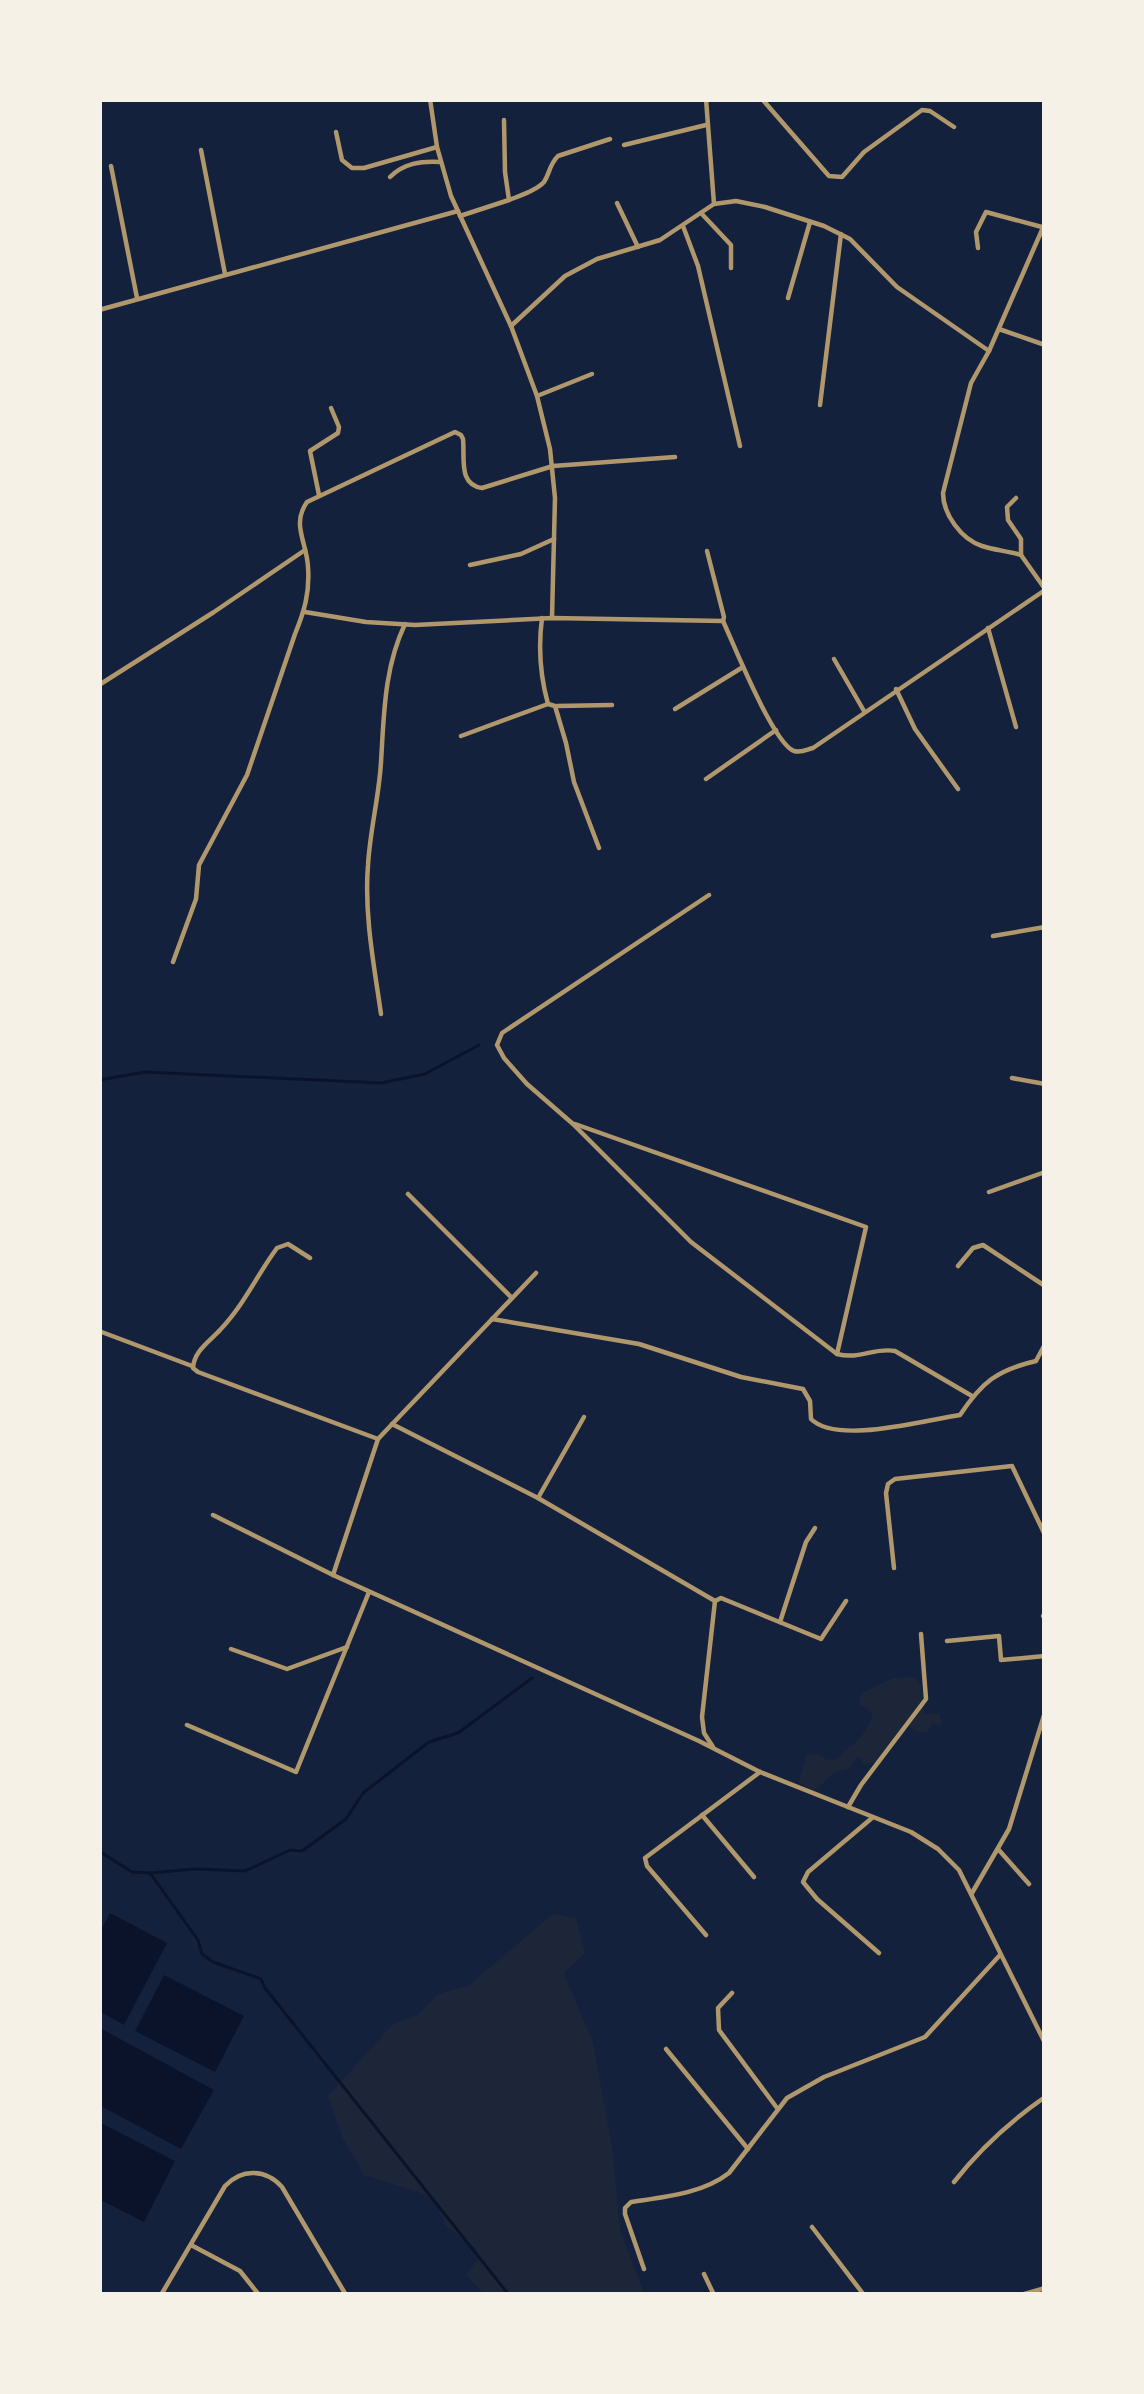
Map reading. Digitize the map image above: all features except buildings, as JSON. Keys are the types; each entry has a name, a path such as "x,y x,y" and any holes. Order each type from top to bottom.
{"street":[{"path":"430,99 440,162 537,396 553,466 552,618"},
{"path":"706,99 714,204"},
{"path":"762,99 836,179 922,110 954,127"},
{"path":"504,120 508,200"},
{"path":"624,145 707,125"},
{"path":"336,132 342,160 352,168 437,147"},
{"path":"99,310 508,200 539,186 558,156 610,140"},
{"path":"201,150 225,274"},
{"path":"390,177 417,162 440,162"},
{"path":"111,166 137,298"},
{"path":"511,326 565,276 597,259 660,240 714,204 736,201 841,233 897,287 989,351"},
{"path":"617,203 638,248"},
{"path":"978,248 976,232 986,212 1044,225 971,383 942,502 964,536 979,545 1021,555"},
{"path":"701,213 731,245 731,268"},
{"path":"788,298 810,222"},
{"path":"683,226 698,266 740,446"},
{"path":"820,405 841,233"},
{"path":"999,329 1045,345"},
{"path":"537,396 592,374"},
{"path":"319,495 310,451 338,433 331,409"},
{"path":"173,962 197,895 199,865 247,775 305,612 309,571 299,517 307,502 455,432 463,439 466,479 471,486 487,487 553,466 675,457"},
{"path":"707,551 723,621 743,667 776,730 790,749 800,752 813,748 1045,590 1021,555 1021,539 1008,520 1006,513 1016,498"},
{"path":"470,565 521,554 554,539"},
{"path":"99,685 305,550"},
{"path":"305,612 405,625 542,618 723,621"},
{"path":"542,618 539,656 551,705 599,848"},
{"path":"381,1014 368,866 388,682 405,625"},
{"path":"988,628 1016,727"},
{"path":"834,659 864,710"},
{"path":"675,709 743,667"},
{"path":"896,689 915,729 958,789"},
{"path":"461,736 551,705 612,705"},
{"path":"706,779 776,730"},
{"path":"709,895 502,1033 497,1045 527,1084 691,1242 837,1354 851,1358 895,1351 972,1396"},
{"path":"993,936 1045,927"},
{"path":"1012,1078 1045,1084"},
{"path":"573,1124 866,1227 837,1354"},
{"path":"989,1192 1045,1172"},
{"path":"408,1194 512,1298"},
{"path":"192,1366 196,1354 245,1299 277,1248 288,1244 310,1258"},
{"path":"958,1266 973,1248 983,1245 1045,1286"},
{"path":"333,1575 378,1439 536,1273"},
{"path":"492,1318 639,1345 741,1378 803,1389 811,1418 819,1426 850,1432 959,1415 995,1375 1036,1361 1045,1344"},
{"path":"99,1331 378,1439"},
{"path":"538,1498 584,1417"},
{"path":"392,1424 538,1498 715,1601"},
{"path":"895,1568 886,1493 888,1484 896,1480 1012,1466 1045,1534"},
{"path":"213,1515 369,1592 760,1772 911,1832 938,1849 959,1870 972,1893 1045,2043"},
{"path":"780,1622 815,1528"},
{"path":"187,1725 296,1772 369,1592"},
{"path":"715,1601 721,1598 820,1639 846,1601"},
{"path":"713,1748 702,1717 715,1601"},
{"path":"848,1807 926,1699 922,1634"},
{"path":"947,1641 999,1636 1001,1660 1045,1656"},
{"path":"231,1649 287,1669 347,1647"},
{"path":"972,1893 1009,1829 1045,1712"},
{"path":"706,1935 645,1861 648,1854 760,1772"},
{"path":"701,1815 754,1877"},
{"path":"872,1817 808,1872 803,1882 879,1953"},
{"path":"998,1850 1030,1884"},
{"path":"644,2269 625,2214 631,2202 718,2181 787,2098 925,2037 1000,1955"},
{"path":"732,1993 718,2008 719,2030 777,2108"},
{"path":"666,2049 748,2149"},
{"path":"955,2182 1045,2097"},
{"path":"161,2295 228,2181 251,2173 270,2176 282,2187 346,2295"},
{"path":"812,2227 863,2295"},
{"path":"190,2245 240,2271 259,2295"},
{"path":"704,2273 714,2295"},
{"path":"1021,2295 1045,2288"}],"shaded area":[{"path":"915,1677 921,1686 924,1714 940,1713 941,1726 933,1723 927,1732 909,1726 879,1762 863,1764 857,1757 848,1769 835,1772 813,1792 799,1782 807,1754 837,1759 865,1731 873,1716 859,1704 861,1694 893,1678"},
{"path":"110,1913 167,1943 124,2025 99,2011 99,1933"},
{"path":"553,1914 576,1918 585,1953 564,1973 593,2043 613,2153 620,2230 645,2295 485,2295 466,2275 479,2258 475,2248 445,2225 434,2197 364,2175 342,2137 328,2096 393,2024 418,2015 438,1994 468,1986"},
{"path":"164,1975 244,2016 215,2072 135,2031"},
{"path":"100,2028 214,2090 181,2149 99,2105"},
{"path":"99,2122 175,2161 144,2222 99,2199"}],"waterway":[{"path":"99,1080 145,1072 381,1083 425,1074 479,1045"},
{"path":"150,1873 245,1871 290,1850 302,1851 346,1819 363,1793 429,1742 458,1733 532,1678"},
{"path":"99,1851 132,1872 150,1873 198,1940 202,1954 261,1979 509,2295"}]}
